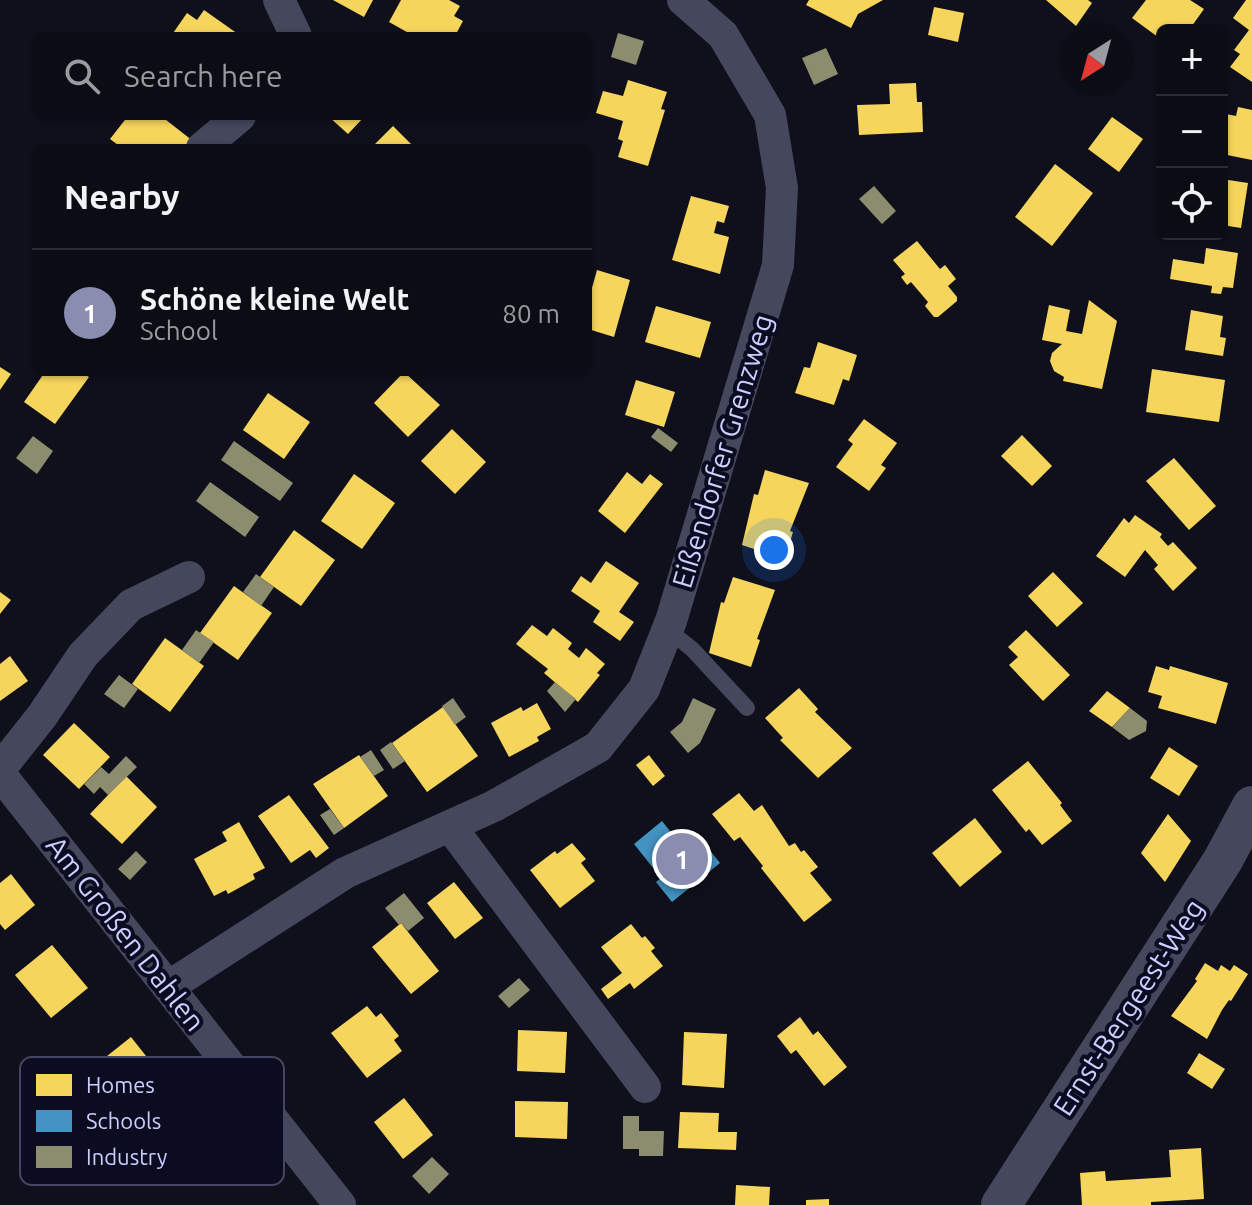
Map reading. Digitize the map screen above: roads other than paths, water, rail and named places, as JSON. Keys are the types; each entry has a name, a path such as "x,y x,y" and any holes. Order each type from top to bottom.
{"street":[{"path":"273,32 279,0 294,32"},
{"name":"Eißendorfer Grenzweg","path":"168,987 345,873 494,806 598,747 644,689 667,629 778,265 782,188 770,115 723,35 683,0"},
{"path":"207,144 235,120"},
{"path":"0,772 83,655 131,605 189,577"},
{"name":"Am Großen Dahlen","path":"0,772 223,1057"},
{"name":"Ernst-Bergeest-Weg","path":"1001,1205 1223,860 1252,806"},
{"path":"450,826 645,1087"},
{"name":"Am Großen Dahlen","path":"284,1134 340,1205"}],"lane":[{"path":"667,629 692,649 747,708"}],"place":[{"name":"Schöne kleine Welt","path":"682,859"}]}
